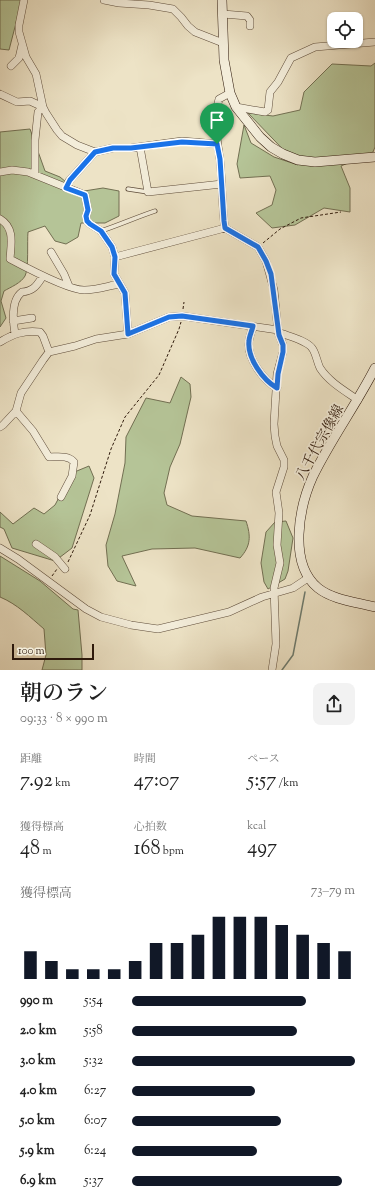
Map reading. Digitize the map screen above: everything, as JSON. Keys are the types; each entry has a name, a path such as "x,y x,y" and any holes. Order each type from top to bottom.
{"main road":[{"path":"222,0 224,60 230,93 236,107 254,130 266,142 283,154 298,160 315,162 375,157"},
{"name":"八千代宗像線","path":"375,368 313,477 305,497 301,515 299,546 300,560 308,578 319,588 328,595 375,607"}],"street":[{"path":"24,0 19,25 22,43 28,62 33,67 36,74 42,95 43,107 62,136 95,152 113,148 140,147 182,142 217,144"},
{"path":"104,0 119,3 149,2 173,9 195,32 224,43"},
{"path":"223,14 247,16 250,20 250,26"},
{"path":"236,107 265,112 268,110 270,92 278,82 291,58 299,54 315,47 375,42"},
{"path":"11,66 19,58 22,43"},
{"path":"225,228 216,125 217,105 219,99 230,93"},
{"path":"0,94 17,102 30,101 43,107"},
{"path":"35,174 35,140 38,112 43,107"},
{"path":"140,147 148,192 222,184"},
{"path":"66,188 70,180 95,152"},
{"path":"0,172 20,170 35,174 85,195 88,210 86,216 87,221 101,231 112,247 115,257 114,274 125,293 128,334"},
{"path":"0,219 8,226 10,232 10,259 43,276 79,290 119,284"},
{"path":"115,257 173,238 225,228 258,247 271,274 278,331 283,345 278,374 275,436 277,446 284,460 284,467 276,492 279,513 277,545 280,564 274,588 276,644 272,670"},
{"path":"50,252 69,286"},
{"path":"15,334 13,321 14,310 19,295 35,288 43,276"},
{"path":"0,427 4,425 16,411 21,393 49,352 76,346 96,339 128,334 169,317 182,316 278,331 306,344 312,347 319,366 324,374 358,400"},
{"path":"13,321 32,318"},
{"path":"253,326 249,342 250,353 261,375 271,385 277,388"},
{"path":"0,342 15,334 34,331 40,332 49,352"},
{"path":"16,411 33,431 49,457 66,457 74,462 72,476 62,497"},
{"path":"36,544 55,557 64,568"},
{"path":"0,548 18,559 86,609 101,617 131,625 158,629 228,612 262,597 293,588 308,578"}],"lane":[{"path":"128,189 148,192"},
{"path":"101,231 120,225 138,216 155,211"}],"path":[{"path":"258,247 280,229 301,218 341,212"},
{"path":"48,581 58,568 64,568 68,562 90,515 111,449 125,417 159,375 179,329 184,302"}],"green space":[{"path":"0,0 22,0 9,50 0,49"},
{"path":"375,63 375,147 373,152 341,166 350,188 350,212 324,208 295,225 272,228 256,213 272,205 276,190 270,176 240,178 237,164 244,125 251,143 274,157 298,165 248,113 273,116 300,110 304,92 332,64 371,66"},
{"path":"30,129 45,171 60,177 78,192 103,188 119,191 119,216 105,223 81,223 78,237 66,244 55,241 45,226 28,232 25,276 16,285 4,291 1,301 6,318 0,327 0,132"},
{"path":"181,377 190,384 191,397 180,444 170,467 164,493 167,505 192,516 246,521 249,531 248,545 244,554 240,558 195,548 152,549 122,556 136,586 117,581 108,566 106,545 115,514 125,463 126,437 146,398 170,403"},
{"path":"89,466 94,478 72,548 55,561 12,548 4,529 0,527 0,512 13,524 34,508 44,514 55,505 72,473"},
{"path":"286,521 293,538 288,571 285,579 268,589 264,582 261,563 266,532 275,522"},
{"path":"0,556 40,581 73,609 78,610 82,670 42,670 46,655 44,629 18,607 0,597"}],"waterway":[{"path":"282,670 293,655 305,592"}],"route":[{"path":"182,142 217,144 220,159 225,228 258,247 271,274 277,325 283,345 277,388 271,385 261,375 250,353 249,342 253,326 182,316 169,317 128,334 125,293 114,274 115,257 112,247 101,231 87,221 86,216 88,210 85,195 66,188 70,180 95,152 113,148 131,148 182,142"}]}
